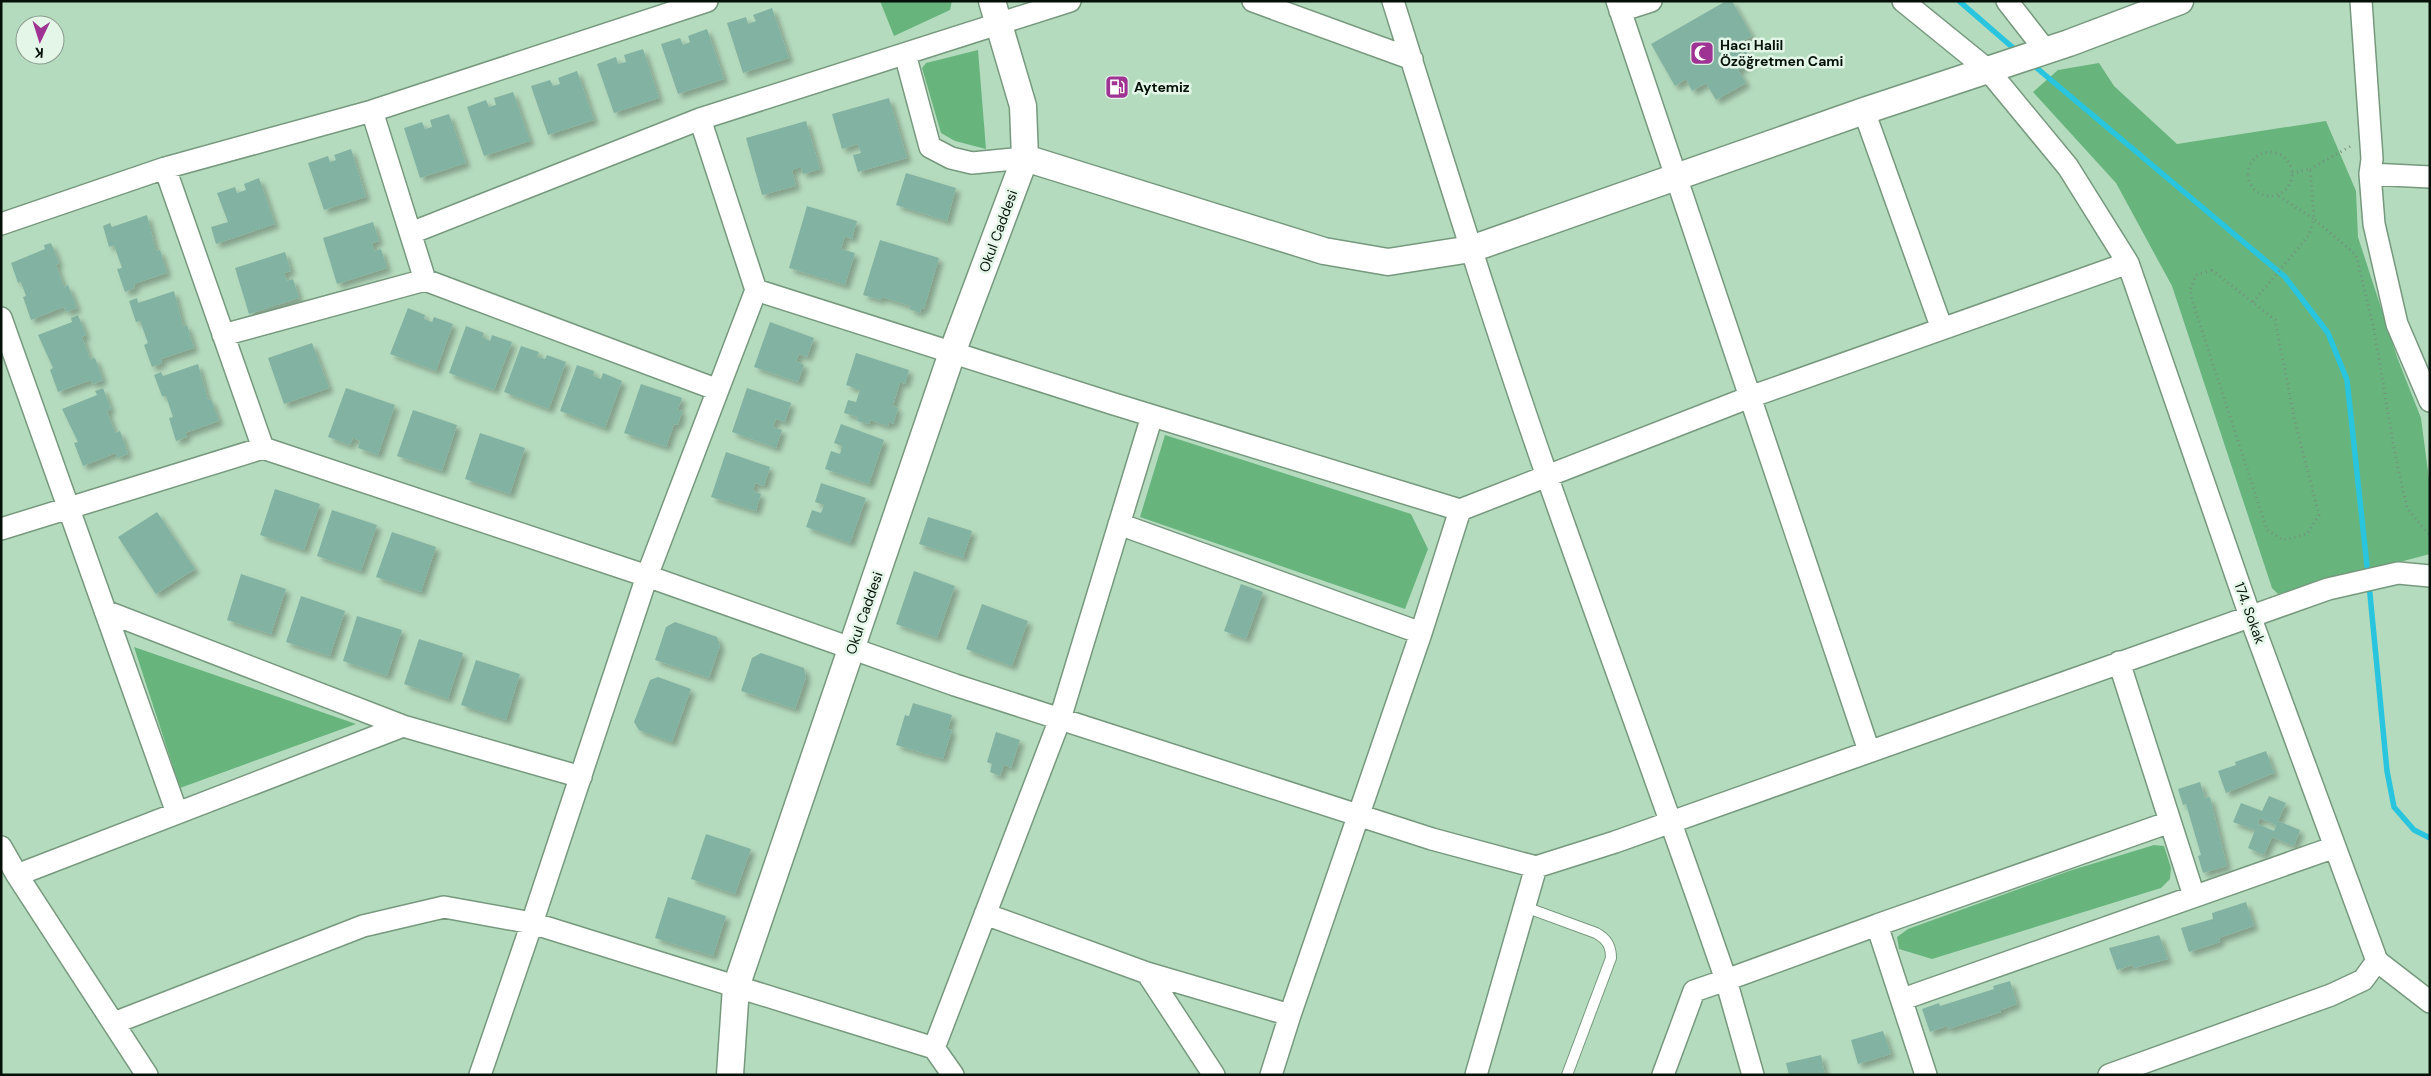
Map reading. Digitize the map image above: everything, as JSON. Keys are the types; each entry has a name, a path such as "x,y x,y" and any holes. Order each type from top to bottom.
{"street":[{"path":"1,224 165,168 372,111 707,1"},
{"path":"411,233 700,119 904,54 996,13 1070,1"},
{"path":"1253,1 1412,60"},
{"path":"1393,1 1471,249 1547,475 1672,822 1726,980 1753,1075"},
{"path":"1651,1 1619,6 1869,751"},
{"name":"174. Sokak","path":"1903,1 1997,67 2068,166 2128,264 2250,616 2377,961"},
{"path":"2008,1 2057,47"},
{"path":"904,54 930,147 951,158 972,163 1025,158 1324,252 1388,262 1471,249 1864,111 2057,47 2180,1"},
{"path":"2361,1 2372,159 2370,174 2374,224 2397,324 2430,400"},
{"path":"996,13 1023,106 1025,158"},
{"path":"372,111 425,280"},
{"path":"1864,111 1942,329"},
{"path":"480,1075 647,576 756,290 700,119"},
{"name":"Okul Caddesi","path":"730,1075 736,986 952,353 1025,158"},
{"path":"165,168 263,448"},
{"path":"2370,174 2430,177"},
{"path":"756,290 1152,416 1460,510 1750,397 2128,264"},
{"path":"223,335 425,280 718,390"},
{"path":"1,318 177,813"},
{"path":"934,1048 1060,719 1152,416"},
{"path":"1,529 68,506 263,448 647,576 852,649 1060,719 1357,816 1536,868 1672,822 2328,589 2398,573 2430,576"},
{"path":"1272,1075 1290,1015 1421,632 1460,510"},
{"path":"1119,524 1421,632"},
{"path":"105,611 403,726 581,777"},
{"path":"2119,662 2194,896"},
{"path":"16,875 403,726"},
{"path":"1663,1075 1694,991 2170,822"},
{"path":"1903,999 2335,846"},
{"path":"1,847 16,875 147,1075"},
{"path":"1476,1075 1536,868"},
{"path":"114,1023 363,926 444,907 532,923 934,1048 953,1075"},
{"path":"985,914 1147,973 1290,1015"},
{"path":"1877,925 1903,999 1926,1075"},
{"path":"2110,1075 2331,995 2363,980 2377,961 2430,1002"},
{"path":"1147,973 1214,1075"}],"lane":[{"path":"1525,907 1596,933 1605,940 1610,951 1610,958 1567,1075"}],"path":[{"path":"2292,172 2310,169 2370,135"},
{"path":"2277,195 2288,186 2292,172 2286,160 2274,153 2260,155 2250,165 2248,179 2256,192 2263,195 2277,195 2314,219 2356,256 2374,329 2394,449 2408,508 2430,536"},
{"path":"2253,302 2309,234 2314,219 2310,169"},
{"path":"2212,270 2253,302 2275,320 2295,422 2319,515 2307,534 2283,540 2267,530 2190,290 2196,275 2212,270"}],"green space":[{"path":"880,1 952,1 950,10 894,36"},
{"path":"978,50 986,149 955,141 941,133 922,68 926,63"},
{"path":"2099,63 2114,86 2177,144 2326,121 2356,191 2358,237 2397,357 2421,418 2430,487 2430,554 2278,594 2272,588 2172,286 2116,183 2033,92 2058,70"},
{"path":"1165,435 1411,514 1428,549 1405,609 1140,517"},
{"path":"134,647 356,724 180,788"},
{"path":"2154,845 2164,846 2171,868 2170,879 2161,888 1932,959 1899,949 1897,937 1908,929 2069,871"}],"building":[{"name":"Hacı Halil Özöğretmen Cami","path":"1726,1 1732,1 1752,36 1741,42 1752,61 1738,70 1746,83 1716,100 1706,83 1692,91 1686,79 1675,86 1651,44"},
{"path":"772,8 789,58 743,73 727,23 746,17 748,24 756,21 753,15"},
{"path":"707,29 724,79 678,94 661,44 680,38 683,45 690,42 688,36"},
{"path":"643,49 659,98 614,113 597,64 616,57 618,64 626,62 624,55"},
{"path":"577,71 594,120 548,135 531,86 550,80 553,86 560,84 558,78"},
{"path":"513,92 530,141 484,156 467,107 486,100 489,107 496,105 494,98"},
{"path":"889,98 907,158 858,172 853,155 861,153 858,144 842,149 832,114"},
{"path":"449,114 466,163 420,178 404,128 422,122 425,129 432,127 430,120"},
{"path":"806,121 820,169 803,174 801,167 792,170 796,186 762,195 746,138"},
{"path":"351,149 366,197 324,210 308,163 328,156 330,162 336,160 334,155"},
{"path":"906,173 956,188 947,221 896,205"},
{"path":"259,178 275,224 216,244 211,227 228,222 217,193 235,187 237,193 246,190 244,184"},
{"path":"807,206 857,221 852,239 845,236 841,249 855,253 845,285 789,268"},
{"path":"147,215 156,251 160,250 167,273 134,284 135,288 125,292 117,269 122,268 114,245 109,247 103,226 110,223 112,227"},
{"path":"373,222 379,241 372,243 374,251 381,249 387,268 337,284 323,238"},
{"path":"880,240 939,258 924,309 921,308 920,313 909,309 911,306 882,297 881,300 863,295"},
{"path":"51,243 59,263 56,265 64,287 68,285 77,308 66,312 64,307 31,320 23,297 26,296 21,282 18,283 11,263 45,249 44,245"},
{"path":"285,252 291,271 284,273 287,281 293,279 299,298 249,314 235,268"},
{"path":"174,291 183,326 187,325 194,348 161,359 162,363 152,367 144,345 148,343 140,321 136,322 129,301 137,298 138,303"},
{"path":"408,308 425,315 424,319 432,322 434,317 453,324 436,371 390,354"},
{"path":"78,315 86,335 82,337 90,359 95,358 103,380 93,384 91,380 58,392 50,370 53,368 38,335 72,322 71,318"},
{"path":"770,322 814,338 807,357 799,354 796,361 804,365 798,382 754,367"},
{"path":"466,326 484,333 482,337 490,341 492,335 512,342 494,390 449,373"},
{"path":"312,343 329,388 284,404 268,358"},
{"path":"521,346 539,352 537,357 545,359 547,355 566,362 549,409 504,392"},
{"path":"856,353 909,370 905,384 900,382 893,406 898,408 893,424 889,422 888,426 870,420 869,424 857,421 858,417 844,413 848,400 856,402 860,390 846,385"},
{"path":"198,364 208,400 211,399 219,421 185,433 187,437 176,441 169,418 173,417 166,396 162,396 154,375 161,372 163,376"},
{"path":"577,365 594,371 593,376 601,379 603,373 622,381 605,428 560,411"},
{"path":"641,384 682,398 678,410 682,411 678,425 674,424 666,447 624,433"},
{"path":"103,388 111,409 107,411 115,433 120,431 128,454 117,458 116,453 83,466 74,443 78,442 62,409 97,395 95,391"},
{"path":"346,388 395,405 378,455 358,448 360,441 353,438 350,445 328,437"},
{"path":"747,388 791,403 785,422 776,419 773,427 782,430 776,448 732,432"},
{"path":"413,410 457,425 442,471 397,456"},
{"path":"841,424 884,440 869,484 825,469 831,451 840,454 842,446 834,443"},
{"path":"480,433 525,448 510,494 465,479"},
{"path":"726,452 770,467 764,486 755,483 753,491 761,494 756,511 711,497"},
{"path":"821,483 866,498 850,543 806,527 812,510 821,513 824,505 815,502"},
{"path":"275,489 320,504 304,550 260,535"},
{"path":"332,510 377,525 361,571 317,556"},
{"path":"157,512 195,569 156,594 118,537"},
{"path":"928,517 972,531 963,558 919,544"},
{"path":"392,532 436,547 421,592 376,577"},
{"path":"914,571 955,586 937,638 896,624"},
{"path":"241,574 286,589 271,634 227,620"},
{"path":"1241,584 1263,592 1246,639 1224,631"},
{"path":"301,596 345,611 330,656 286,642"},
{"path":"982,604 1028,621 1012,666 966,649"},
{"path":"357,616 402,630 387,676 343,661"},
{"path":"675,622 717,637 720,646 709,678 655,660 666,627"},
{"path":"419,639 463,653 448,699 404,684"},
{"path":"761,653 804,668 806,677 795,709 741,691 752,658"},
{"path":"476,660 520,674 506,720 461,705"},
{"path":"658,677 691,689 672,742 639,730 634,722 650,680"},
{"path":"913,703 952,715 948,729 952,730 943,759 896,745 905,715 909,716"},
{"path":"996,732 1020,740 1011,768 1004,765 1000,776 990,772 992,764 987,762"},
{"path":"2266,751 2274,773 2226,793 2218,771 2236,765 2235,762"},
{"path":"2200,782 2205,798 2210,797 2227,866 2203,873 2198,856 2201,855 2186,804 2183,805 2178,789"},
{"path":"2269,796 2286,803 2278,821 2300,830 2294,846 2272,837 2264,855 2248,848 2255,830 2233,822 2241,803 2262,811","holes":["2260,818 2276,825 2274,831 2258,824"]},
{"path":"706,834 751,849 735,894 691,879"},
{"path":"668,897 726,916 713,956 655,938"},
{"path":"2246,902 2254,926 2219,938 2220,942 2189,952 2181,928 2213,919 2212,913"},
{"path":"2159,935 2168,959 2134,968 2133,965 2117,970 2109,948"},
{"path":"2010,981 2017,1004 2001,1010 2001,1012 1948,1029 1947,1026 1930,1032 1922,1009 1939,1003 1940,1006 1994,989 1993,986"},
{"path":"1883,1031 1891,1054 1858,1064 1851,1040"},
{"path":"1821,1055 1825,1075 1789,1075 1786,1063"}],"waterway":[{"path":"1959,1 2019,53"},
{"path":"2032,64 2285,277 2328,333 2347,380 2368,575"},
{"path":"2369,584 2387,771 2394,807 2414,830 2430,838"}],"place":[{"name":"Hacı Halil Özöğretmen Cami","path":"1702,53"},
{"name":"Aytemiz","path":"1117,87"}]}
